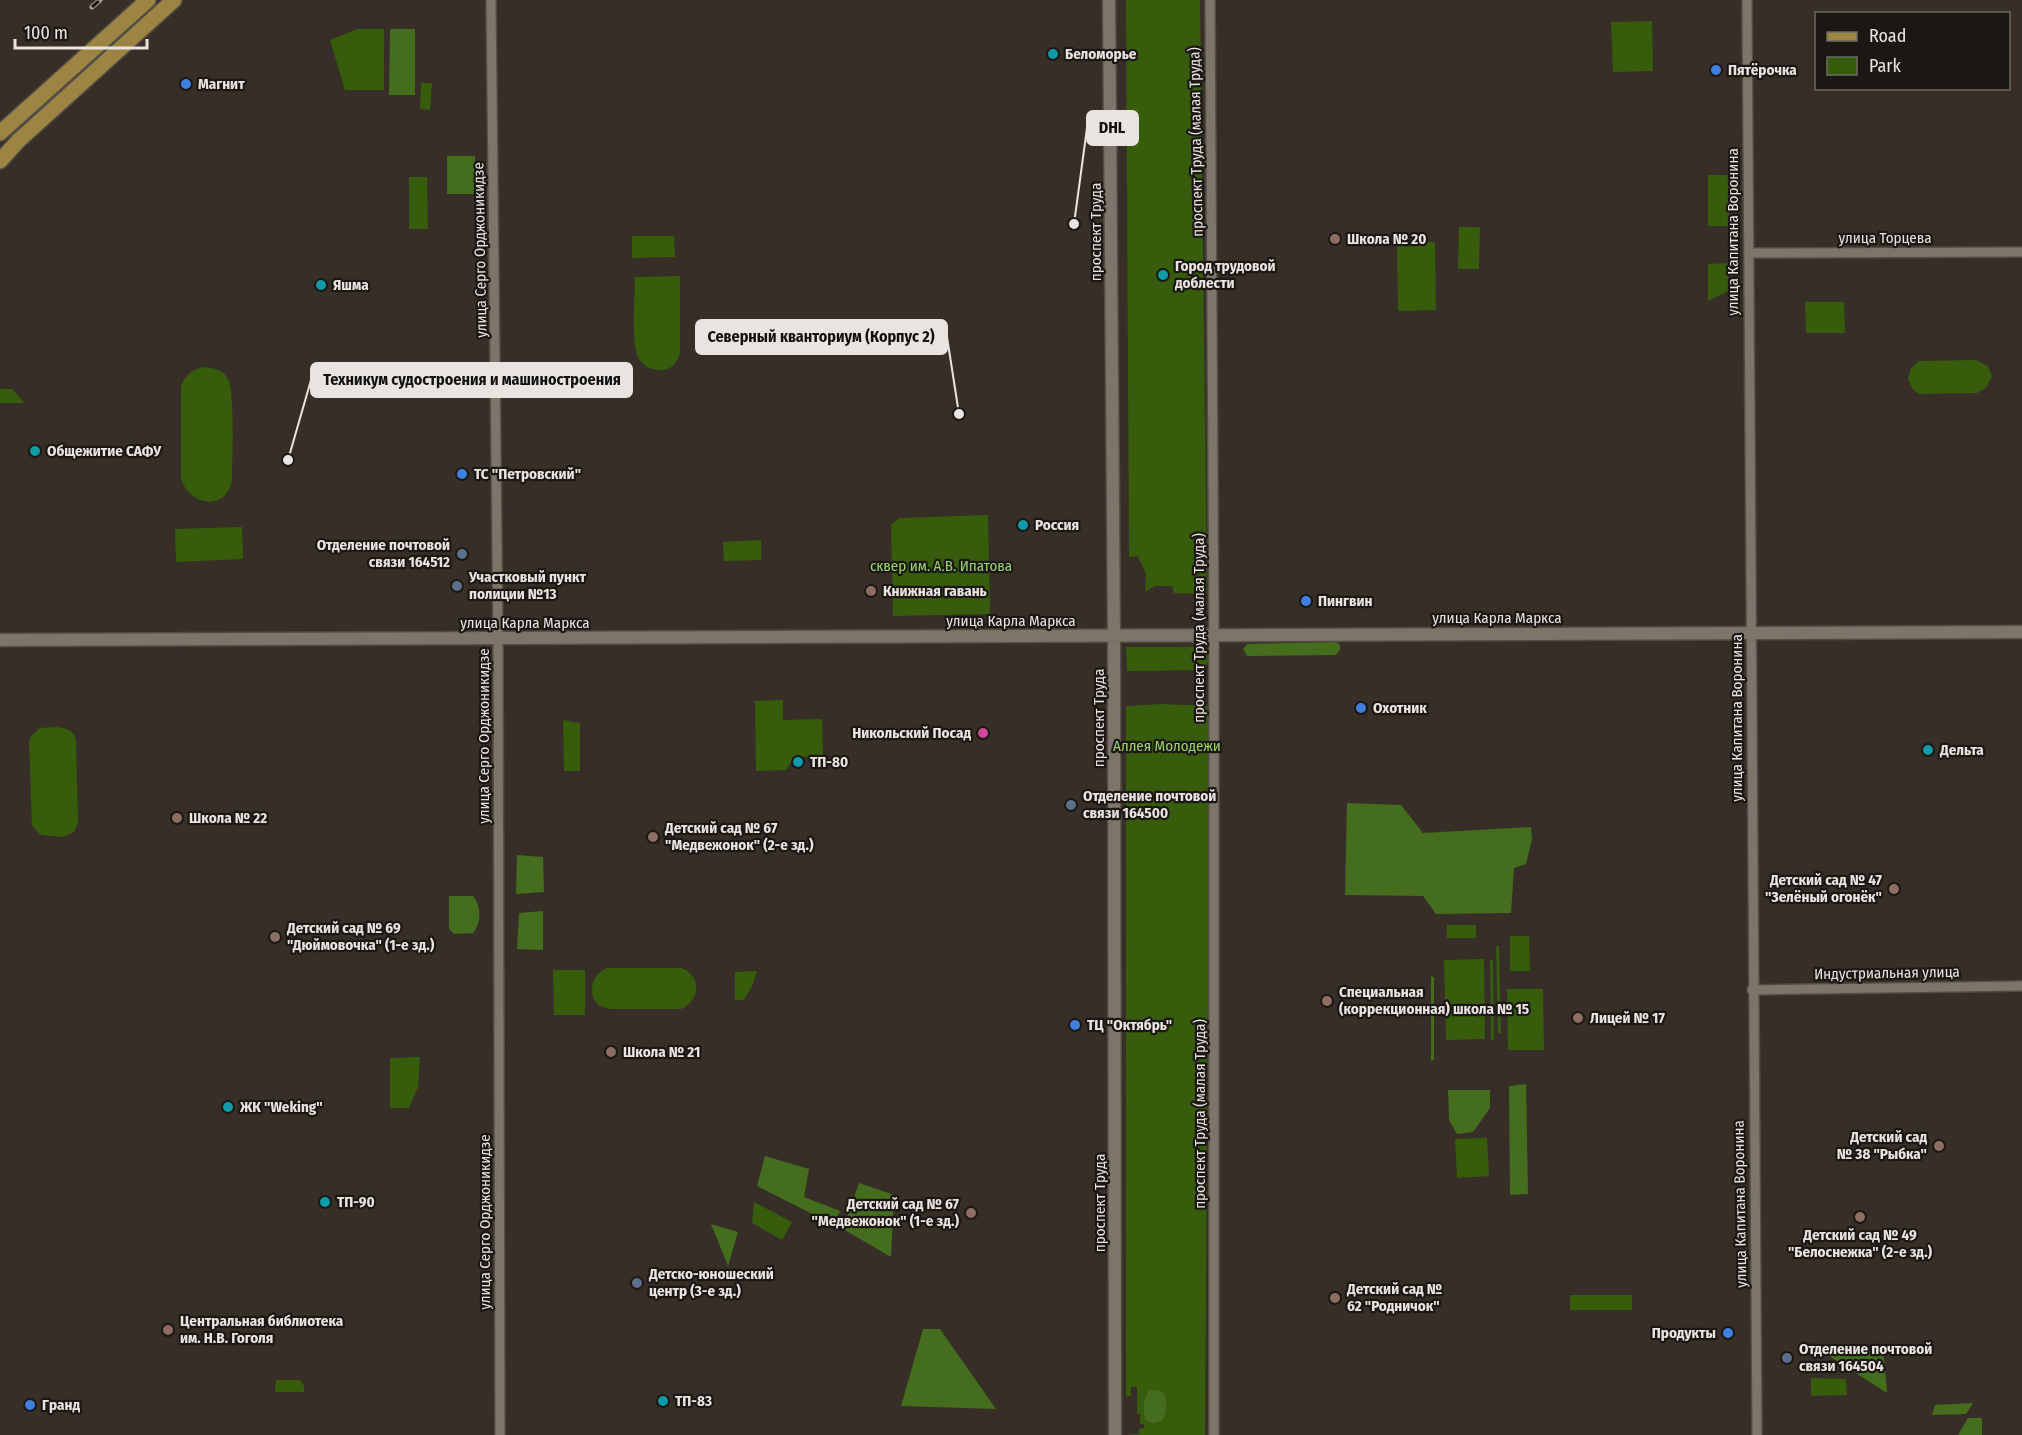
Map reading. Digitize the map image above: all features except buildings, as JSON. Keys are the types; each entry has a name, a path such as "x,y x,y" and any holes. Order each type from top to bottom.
{"main road":[{"path":"0,133 148,0"},
{"path":"0,161 47,115 174,0"}],"street":[{"name":"улица Серго Орджоникидзе","path":"491,0 498,638 500,1435"},
{"name":"проспект Труда","path":"1109,0 1114,635 1115,1435"},
{"name":"проспект Труда (малая Труда)","path":"1210,0 1214,634 1214,1435"},
{"name":"улица Капитана Воронина","path":"1747,0 1752,990 1757,1435"},
{"name":"улица Торцева","path":"1749,253 2022,252"},
{"name":"улица Карла Маркса","path":"0,640 2022,632"},
{"name":"Индустриальная улица","path":"1752,990 2022,986"}],"green space":[{"path":"1126,0 1200,0 1207,594 1174,593 1172,586 1155,586 1145,592 1146,574 1138,556 1129,557"},
{"path":"1652,21 1653,71 1613,72 1611,22"},
{"path":"357,29 384,29 384,90 345,90 330,40"},
{"path":"390,29 415,29 415,95 389,95"},
{"path":"421,83 432,83 430,110 420,109"},
{"path":"447,156 475,156 476,194 447,194"},
{"path":"1708,175 1729,175 1729,226 1708,226"},
{"path":"409,177 427,177 428,229 409,229"},
{"path":"1459,227 1480,227 1479,269 1458,269"},
{"path":"632,236 674,236 675,257 632,258"},
{"path":"1397,242 1435,242 1436,310 1398,311"},
{"path":"1728,263 1728,291 1708,301 1708,264"},
{"path":"680,276 679,356 676,363 668,369 650,368 642,363 636,351 635,277"},
{"path":"1805,302 1844,302 1845,333 1806,333"},
{"path":"1976,360 1988,366 1992,376 1987,387 1977,393 1919,394 1912,388 1908,379 1911,368 1919,361"},
{"path":"204,367 224,373 228,379 232,411 232,480 229,490 223,497 208,502 192,495 181,479 181,386 190,373"},
{"path":"0,389 12,389 25,403 0,403"},
{"name":"сквер им. А.В. Ипатова","path":"988,515 990,614 893,616 891,525 899,518"},
{"path":"242,527 243,559 176,562 175,529"},
{"path":"761,540 761,560 724,561 723,542"},
{"path":"1336,642 1340,645 1340,650 1336,655 1247,656 1243,649 1247,644"},
{"path":"1126,647 1199,647 1209,653 1209,659 1200,670 1127,671"},
{"path":"783,700 783,720 822,719 823,757 794,757 786,770 756,771 755,701"},
{"name":"Аллея Молодежи","path":"1162,704 1210,706 1205,1435 1126,1435 1139,1434 1139,1429 1144,1428 1144,1424 1140,1424 1140,1414 1137,1414 1137,1387 1131,1387 1131,1396 1126,1397 1126,706"},
{"path":"563,720 580,723 580,771 564,771"},
{"path":"56,727 69,730 76,740 78,823 74,832 63,837 41,835 32,826 29,741 40,728"},
{"path":"1347,803 1401,805 1423,833 1531,827 1532,839 1526,864 1514,868 1511,913 1436,914 1423,896 1345,895"},
{"path":"517,855 543,857 544,892 516,894"},
{"path":"449,896 473,896 476,900 479,915 478,925 473,933 454,934 449,929"},
{"path":"543,911 543,950 517,949 519,913"},
{"path":"1447,925 1476,925 1476,938 1447,938"},
{"path":"1510,936 1529,936 1530,971 1510,971"},
{"path":"1496,946 1499,946 1501,1033 1498,1033"},
{"path":"1484,959 1485,1039 1446,1040 1444,960"},
{"path":"1490,960 1493,960 1494,1040 1491,1040"},
{"path":"607,968 681,968 693,976 696,982 695,994 688,1005 681,1009 609,1009 600,1006 594,1000 592,990 596,977"},
{"path":"553,970 585,970 585,1015 554,1015"},
{"path":"757,971 744,1000 735,1000 735,972"},
{"path":"1431,976 1434,977 1434,1060 1431,1061"},
{"path":"1507,989 1543,989 1544,1050 1508,1050"},
{"path":"420,1057 418,1087 409,1108 390,1108 390,1058"},
{"path":"1526,1084 1528,1194 1510,1195 1509,1086"},
{"path":"1448,1090 1490,1090 1490,1108 1473,1132 1457,1134 1449,1120"},
{"path":"1487,1138 1489,1176 1457,1178 1455,1139"},
{"path":"765,1156 809,1169 804,1197 840,1211 834,1225 757,1186"},
{"path":"859,1183 894,1195 891,1257 843,1229"},
{"path":"754,1202 792,1222 782,1240 752,1223"},
{"path":"711,1224 738,1232 728,1266"},
{"path":"1570,1295 1632,1295 1632,1310 1570,1310"},
{"path":"923,1329 940,1329 996,1409 901,1406"},
{"path":"1815,1347 1883,1347 1887,1393"},
{"path":"1811,1378 1846,1379 1847,1395 1811,1396"},
{"path":"276,1380 300,1380 304,1386 304,1392 275,1392"},
{"path":"1156,1390 1165,1395 1166,1410 1162,1421 1152,1423 1145,1420 1144,1401 1149,1391"},
{"path":"1973,1403 1966,1414 1932,1415 1935,1405"},
{"path":"1968,1418 1982,1418 1982,1435 1958,1435"}],"railway":[{"path":"92,7 100,0"}],"place":[{"name":"Беломорье","path":"1053,54"},
{"name":"Пятёрочка","path":"1716,70"},
{"name":"Магнит","path":"186,84"},
{"name":"DHL","path":"1074,224"},
{"name":"Школа № 20","path":"1335,239"},
{"name":"Город трудовой доблести","path":"1163,275"},
{"name":"Яшма","path":"321,285"},
{"name":"Северный кванториум (Корпус 2)","path":"959,414"},
{"name":"Общежитие САФУ","path":"35,451"},
{"name":"Техникум судостроения и машиностроения","path":"288,460"},
{"name":"ТС \"Петровский\"","path":"462,474"},
{"name":"Россия","path":"1023,525"},
{"name":"Отделение почтовой связи 164512","path":"462,554"},
{"name":"Участковый пункт полиции №13","path":"457,586"},
{"name":"Книжная гавань","path":"871,591"},
{"name":"Пингвин","path":"1306,601"},
{"name":"Охотник","path":"1361,708"},
{"name":"Никольский Посад","path":"983,733"},
{"name":"Дельта","path":"1928,750"},
{"name":"ТП-80","path":"798,762"},
{"name":"Отделение почтовой связи 164500","path":"1071,805"},
{"name":"Школа № 22","path":"177,818"},
{"name":"Детский сад № 67 \"Медвежонок\" (2-е зд.)","path":"653,837"},
{"name":"Детский сад № 47 \"Зелёный огонёк\"","path":"1894,889"},
{"name":"Детский сад № 69 \"Дюймовочка\" (1-е зд.)","path":"275,937"},
{"name":"Специальная (коррекционная) школа № 15","path":"1327,1001"},
{"name":"Лицей № 17","path":"1578,1018"},
{"name":"ТЦ \"Октябрь\"","path":"1075,1025"},
{"name":"Школа № 21","path":"611,1052"},
{"name":"ЖК \"Weking\"","path":"228,1107"},
{"name":"Детский сад № 38 \"Рыбка\"","path":"1939,1146"},
{"name":"ТП-90","path":"325,1202"},
{"name":"Детский сад № 67 \"Медвежонок\" (1-е зд.)","path":"971,1213"},
{"name":"Детский сад № 49 \"Белоснежка\" (2-е зд.)","path":"1860,1217"},
{"name":"Детско-юношеский центр (3-е зд.)","path":"637,1283"},
{"name":"Детский сад № 62 \"Родничок\"","path":"1335,1298"},
{"name":"Центральная библиотека им. Н.В. Гоголя","path":"168,1330"},
{"name":"Продукты","path":"1728,1333"},
{"name":"Отделение почтовой связи 164504","path":"1787,1358"},
{"name":"ТП-83","path":"663,1401"},
{"name":"Гранд","path":"30,1405"}]}
